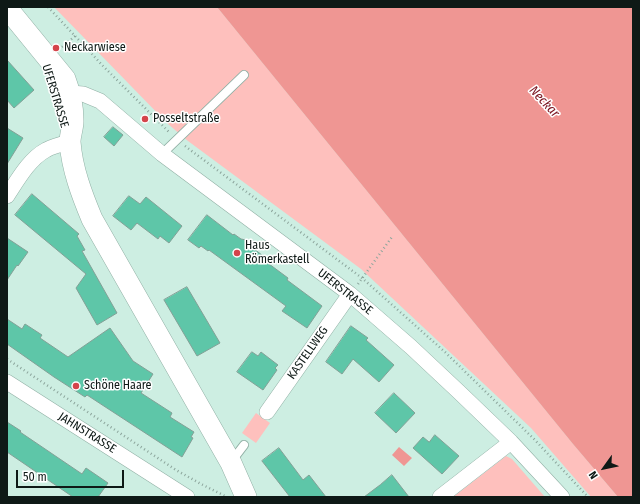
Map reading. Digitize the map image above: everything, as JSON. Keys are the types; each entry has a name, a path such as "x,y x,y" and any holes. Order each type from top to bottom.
{"street":[{"name":"UFERSTRASSE","path":"7,8 50,49 60,117 70,142"},
{"name":"UFERSTRASSE","path":"50,49 51,60 65,79 70,93 83,94 100,101 162,154 350,294 422,357 511,442 562,497"},
{"path":"70,93 73,108 73,122 70,142 79,184 92,219 231,463 246,497"},
{"path":"7,196 31,162 45,150 70,142"},
{"name":"KASTELLWEG","path":"267,412 350,294"},
{"name":"JAHNSTRASSE","path":"7,382 187,497"},
{"path":"440,497 511,442"},
{"path":"231,463 252,486 259,497"}],"lane":[{"path":"162,154 244,76"},
{"path":"231,463 244,445"}],"path":[{"path":"48,7 177,140 362,278 445,352 535,440 588,497"},
{"path":"50,49 75,36"},
{"path":"359,282 392,237"},
{"path":"7,359 176,470 227,497"}],"shaded area":[{"name":"Neckarwiese","path":"54,7 217,7 573,444 618,497 591,497 531,428 361,269 188,141 168,124"},
{"path":"256,413 270,423 256,443 242,433"},
{"path":"506,456 512,459 545,497 453,497"}],"water":[{"name":"Neckar","path":"217,7 633,7 633,497 618,497 573,444"},
{"path":"399,447 412,458 404,466 392,455"}],"building":[{"path":"7,60 34,90 14,108 7,100"},
{"path":"113,127 123,135 114,146 104,137"},
{"path":"7,128 23,138 7,164"},
{"path":"32,194 79,234 77,236 85,250 82,251 117,313 97,325 76,288 86,274 15,215"},
{"path":"129,196 140,204 146,197 182,226 169,243 160,236 158,239 137,223 131,230 113,216"},
{"path":"207,215 233,235 234,234 241,239 246,240 249,245 267,259 265,261 288,278 287,280 322,306 307,328 282,311 286,306 209,250 208,251 201,246 199,248 188,240"},
{"path":"7,238 28,252 7,280"},
{"path":"187,287 220,343 197,356 164,300"},
{"path":"7,319 22,329 25,324 42,335 40,338 68,357 110,328 133,361 153,374 141,393 172,413 170,417 194,432 191,437 193,438 182,457 87,395 85,397 54,377 7,344"},
{"path":"351,326 368,338 366,340 394,365 379,382 353,359 342,374 326,362"},
{"path":"252,352 258,356 261,352 278,365 275,368 277,370 263,390 237,372"},
{"path":"394,393 415,413 396,433 375,413"},
{"path":"7,422 82,474 86,468 108,483 98,497 73,497 7,452"},
{"path":"435,435 459,456 442,474 413,448 423,437 429,442"},
{"path":"279,448 303,480 309,475 326,497 290,497 262,461"},
{"path":"392,475 409,497 364,497 380,485"}],"place":[{"name":"Neckarwiese","path":"56,48"},
{"name":"Posseltstraße","path":"145,119"},
{"name":"Haus Römerkastell","path":"237,253"},
{"name":"Schöne Haare","path":"76,386"}]}
